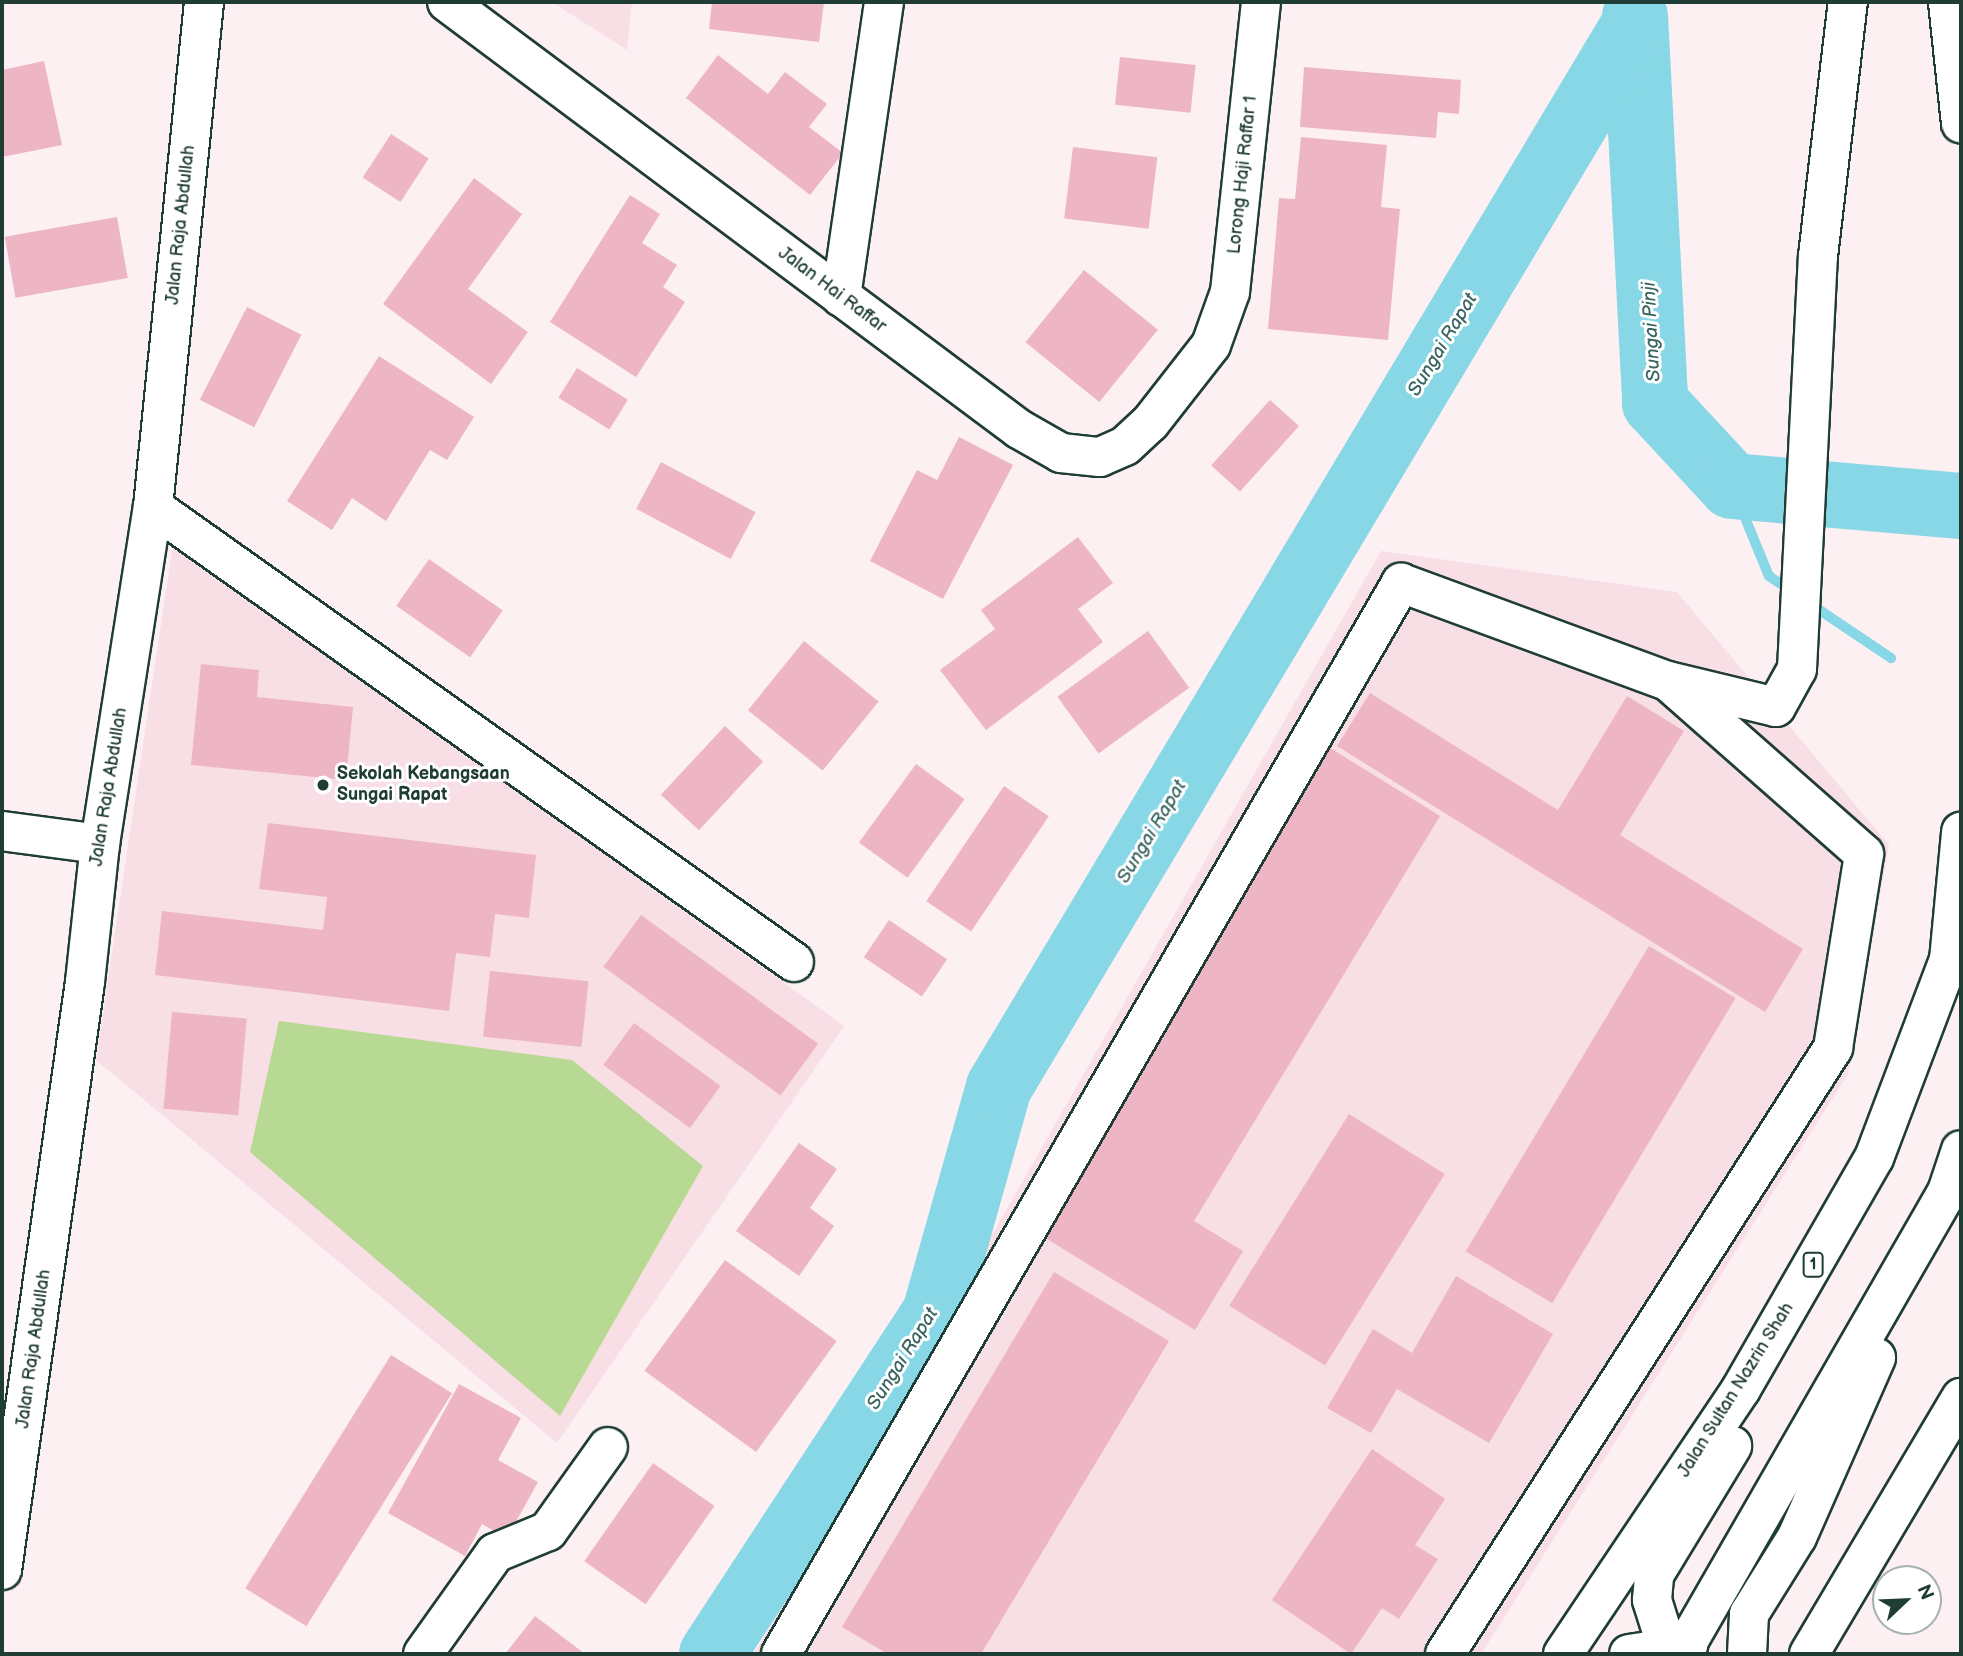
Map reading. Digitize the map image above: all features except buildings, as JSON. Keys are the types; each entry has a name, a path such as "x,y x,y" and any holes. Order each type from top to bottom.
{"main road":[{"name":"Jalan Raja Abdullah","path":"2,1570 85,982 100,844 153,508 204,2"},
{"name":"Jalan Hai Raffar","path":"447,2 1019,429 1061,453 1100,457 1125,446 1150,423 1211,345"},
{"path":"841,296 884,2"},
{"name":"Lorong Haji Raffar 1","path":"1211,345 1230,292 1261,2"},
{"path":"781,1654 1401,583 1668,681 1776,707 1797,669 1818,256 1848,2"},
{"path":"1948,2 1961,123"},
{"path":"153,508 794,962"},
{"path":"1445,1654 1833,1048 1864,853 1668,681"},
{"path":"2,831 100,844"},
{"name":"Jalan Sultan Nazrin Shah","path":"1563,1654 1741,1389 1874,1158 1949,960 1961,832"},
{"path":"1746,1654 1749,1614 1797,1537 1947,1192 1961,1150"},
{"path":"1666,1651 1947,1192"},
{"path":"1666,1651 1652,1600 1654,1575 1743,1428 1741,1389"},
{"path":"1809,1654 1961,1398"},
{"path":"424,1654 495,1553 548,1531 608,1447"}],"shaded area":[{"path":"552,2 632,2 627,50"},
{"name":"Sekolah Kebangsaan Sungai Rapat","path":"173,544 844,1026 557,1443 96,1060"},
{"path":"1381,551 1677,592 1889,845 1848,1074 1481,1654 754,1654"}],"green space":[{"path":"279,1021 572,1060 703,1166 560,1416 250,1152"}],"waterway":[{"name":"Sungai Pinji","path":"1635,16 1655,403 1732,486 1961,506"},
{"name":"Sungai Rapat","path":"712,1654 935,1313 999,1087 1634,25"},
{"path":"1732,486 1769,576 1793,592"},
{"path":"1809,603 1891,658"}],"place":[{"name":"Sekolah Kebangsaan Sungai Rapat","path":"323,785"}]}
